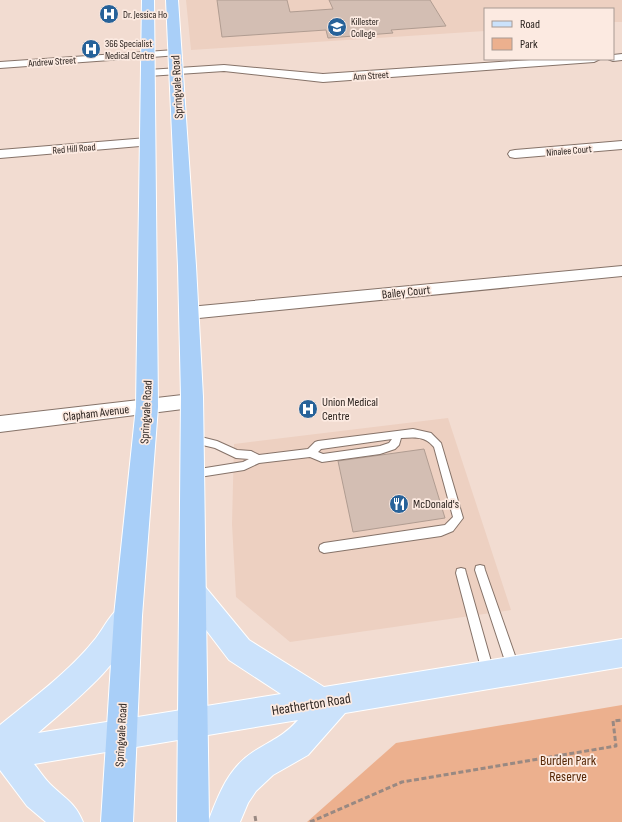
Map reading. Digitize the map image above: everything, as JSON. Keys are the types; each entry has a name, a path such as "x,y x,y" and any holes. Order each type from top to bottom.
{"highway":[{"name":"Springvale Road","path":"117,822 128,616 147,407 148,0"},
{"name":"Springvale Road","path":"172,0 189,313 192,439 191,474 194,723 193,822"}],"main road":[{"path":"193,592 239,650 248,657 329,701 297,744 262,764 245,780 237,792 224,822"},
{"path":"66,822 55,808 38,795 2,750 79,679 106,648 128,616"},
{"name":"Heatherton Road","path":"2,750 194,723 622,652"}],"street":[{"name":"Andrew Street","path":"0,65 175,53"},
{"name":"Ann Street","path":"148,73 224,68 323,78 580,60"},
{"name":"Red Hill Road","path":"0,154 148,142"},
{"name":"Ninalee Court","path":"515,154 622,145"},
{"name":"Bailey Court","path":"189,313 622,271"},
{"name":"Clapham Avenue","path":"0,424 191,401"}],"lane":[{"path":"191,474 244,466 258,459 311,453 318,445 420,433 435,441 457,511 458,518 455,523 449,528 441,531 324,548"},
{"path":"192,439 218,445 236,454 251,455 258,459"},
{"path":"480,570 501,673"},
{"path":"461,573 501,673"}],"path":[{"path":"310,822 402,782 616,746 613,722 622,720"}],"shaded area":[{"name":"Killester College","path":"186,0 622,0 622,22 614,22 614,8 484,8 484,31 191,50"},
{"path":"448,418 511,610 290,642 236,597 232,524 234,444"}],"green space":[{"name":"Burden Park Reserve","path":"622,705 622,822 307,822 396,743"}],"building":[{"path":"217,0 287,0 290,12 333,9 329,0 430,0 446,26 391,30 393,33 328,38 326,30 222,37"},
{"path":"424,449 445,518 353,532 338,461"}],"place":[{"name":"Dr. Jessica Ho","path":"109,14"},
{"name":"Killester College","path":"337,27"},
{"name":"366 Specialist Nedical Centre","path":"91,49"},
{"name":"Union Medical Centre","path":"308,409"},
{"name":"McDonald's","path":"399,504"}]}
